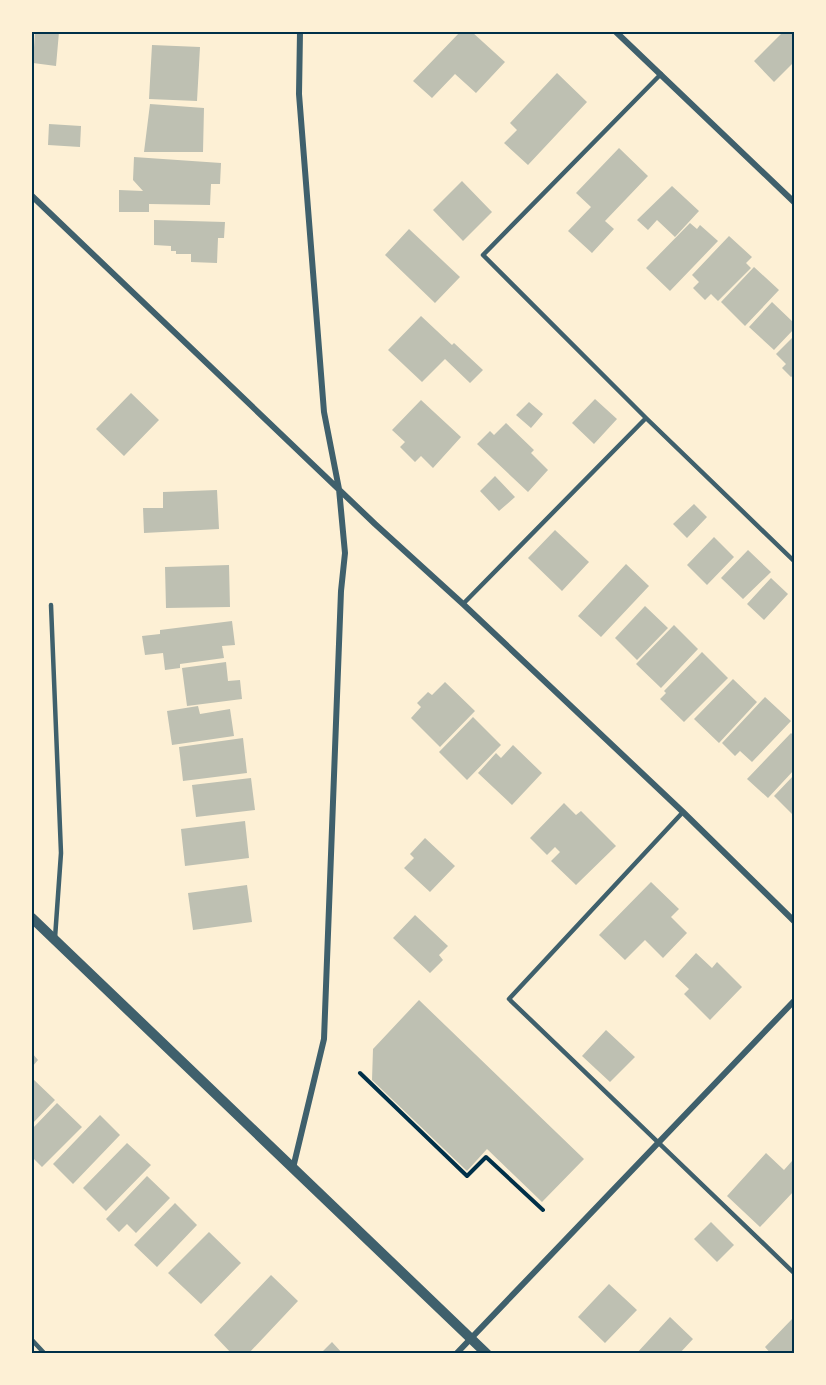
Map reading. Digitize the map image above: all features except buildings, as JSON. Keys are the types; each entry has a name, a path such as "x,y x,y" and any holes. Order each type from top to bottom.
{"street":[{"path":"293,1168 324,1039 341,591 345,553 339,489 324,412 299,94 300,32"},
{"path":"616,32 795,202"},
{"path":"32,196 339,489 683,812 795,921"},
{"path":"32,918 487,1353"},
{"path":"456,1353 795,1001"}],"lane":[{"path":"661,74 483,255 646,418 795,561"},
{"path":"463,604 646,418"},
{"path":"51,605 61,853 55,940"},
{"path":"683,812 508,999 795,1273"},
{"path":"32,1340 45,1353"}],"path":[{"path":"360,1073 467,1176 486,1157 543,1210"}]}
